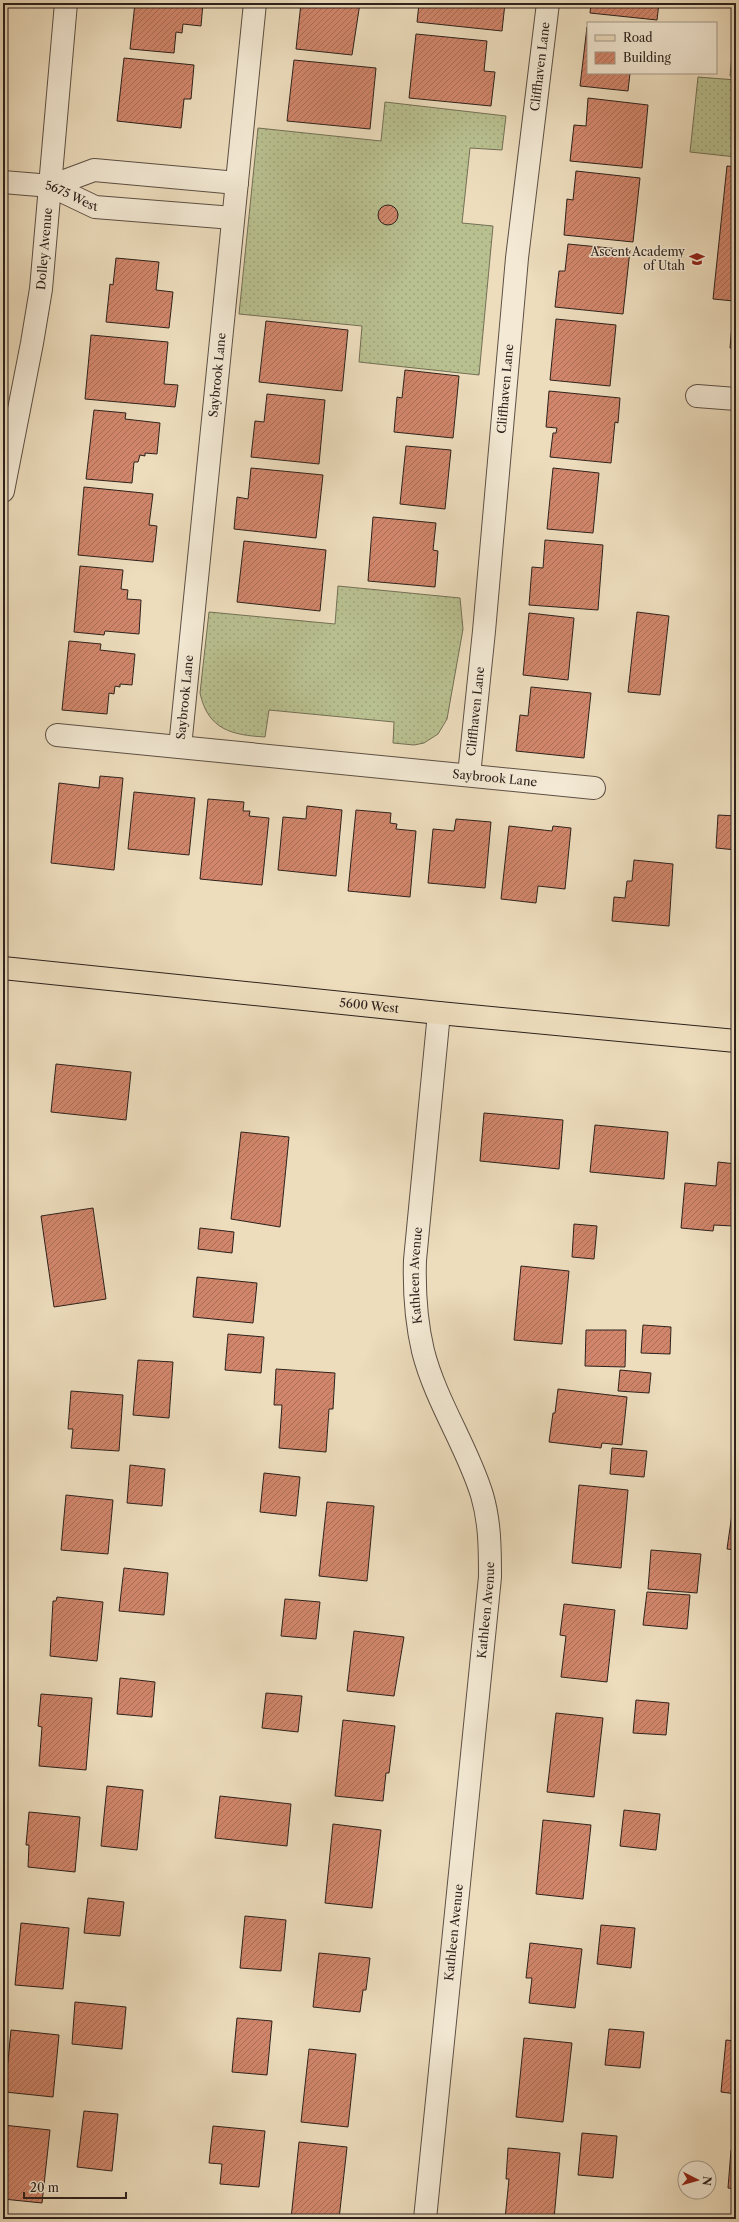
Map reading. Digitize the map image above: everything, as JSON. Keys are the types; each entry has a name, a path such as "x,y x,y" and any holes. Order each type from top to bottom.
{"main road":[{"name":"5600 West","path":"3,968 439,1013 736,1041"}],"street":[{"name":"Dolley Avenue","path":"3,491 37,316 51,186 66,3"},
{"name":"Saybrook Lane","path":"180,747 255,3"},
{"name":"Cliffhaven Lane","path":"469,775 484,631 517,258 548,3"},
{"name":"5675 West","path":"51,186 94,170 236,183"},
{"path":"3,182 51,186"},
{"name":"5675 West","path":"51,186 94,207 233,218"},
{"path":"697,396 736,399"},
{"name":"Saybrook Lane","path":"57,735 594,788"},
{"name":"Kathleen Avenue","path":"425,2219 490,1577 488,1523 482,1496 473,1469 433,1382 423,1352 414,1289 415,1260 439,1013"}],"green space":[{"path":"736,25 736,77 730,76"},
{"path":"698,77 736,80 736,157 690,152"},
{"path":"385,102 506,116 502,150 470,148 462,223 493,226 479,375 359,362 362,326 239,314 258,128 381,141"},
{"path":"338,586 460,598 463,629 447,719 438,734 424,743 414,745 393,743 394,722 269,710 265,737 232,732 215,723 204,705 200,693 209,612 335,624"}],"building":[{"path":"135,3 203,3 201,26 183,24 182,33 176,32 174,53 130,49"},
{"path":"301,3 360,3 352,55 296,49"},
{"path":"424,3 505,3 502,31 417,22 419,4 424,5"},
{"path":"591,3 659,3 657,20 590,13"},
{"path":"587,27 587,74 630,74 628,91 580,86"},
{"path":"416,34 487,41 484,71 495,72 491,106 409,98"},
{"path":"124,58 194,65 191,99 184,99 181,128 117,121"},
{"path":"294,60 376,68 370,129 287,121"},
{"path":"588,98 648,105 642,168 570,161 574,125 586,126"},
{"path":"727,166 736,167 736,349 730,348 734,301 713,299"},
{"path":"576,171 640,178 633,242 564,235 567,199 573,200"},
{"path":"388,205 395,208 398,215 395,222 388,225 381,222 378,215 381,208"},
{"path":"568,244 630,250 623,314 555,307 559,271 565,271"},
{"path":"116,258 159,262 156,290 173,292 169,328 106,322 110,284 113,285"},
{"path":"556,319 616,325 610,386 550,380"},
{"path":"266,321 348,330 342,391 259,382"},
{"path":"91,335 168,342 164,384 178,385 175,407 85,399"},
{"path":"405,370 459,376 453,438 394,432 397,397 402,398"},
{"path":"549,391 620,398 618,423 615,422 611,463 550,457 553,433 556,433 557,428 546,427"},
{"path":"267,394 325,400 319,464 251,457 255,421 264,422"},
{"path":"94,410 126,413 125,419 160,423 157,454 145,453 145,456 140,455 138,462 134,462 132,483 86,479"},
{"path":"406,446 451,450 445,509 400,504"},
{"path":"251,468 323,475 316,538 234,529 237,497 248,499"},
{"path":"553,468 599,473 593,533 547,529"},
{"path":"84,487 153,494 149,525 157,526 153,562 78,555"},
{"path":"373,517 436,523 433,550 438,551 435,587 368,581"},
{"path":"545,540 603,545 598,610 529,605 532,567 543,568"},
{"path":"244,541 326,550 320,611 237,602"},
{"path":"80,566 123,570 121,589 128,590 127,599 141,600 139,634 105,631 104,635 74,632"},
{"path":"637,612 669,616 660,695 628,692"},
{"path":"529,613 574,618 568,680 523,675"},
{"path":"69,641 101,644 100,650 135,654 132,685 120,684 120,687 115,686 114,694 109,693 107,714 62,710"},
{"path":"531,687 591,693 584,758 516,751 520,715 528,716"},
{"path":"100,776 123,778 114,870 51,863 59,783 99,788"},
{"path":"134,792 195,798 189,855 128,849"},
{"path":"208,799 244,802 243,811 250,811 249,816 269,818 262,885 200,879"},
{"path":"307,806 342,810 336,876 278,870 283,817 306,819"},
{"path":"356,810 391,813 390,823 397,824 396,829 416,831 410,897 348,891"},
{"path":"718,815 736,816 736,850 716,848"},
{"path":"456,819 491,822 485,888 428,883 433,829 454,831"},
{"path":"509,826 552,831 553,826 571,828 565,889 538,886 536,903 501,899"},
{"path":"634,860 673,864 669,926 612,921 614,897 625,898 627,881 632,881"},
{"path":"56,1064 131,1072 126,1120 51,1112"},
{"path":"484,1113 563,1120 559,1169 480,1161"},
{"path":"595,1125 668,1132 664,1179 590,1172"},
{"path":"241,1132 289,1137 280,1227 231,1219"},
{"path":"718,1162 736,1164 736,1209 733,1226 714,1225 713,1231 681,1228 685,1183 716,1186"},
{"path":"93,1208 106,1299 54,1307 41,1216"},
{"path":"574,1224 597,1226 594,1259 572,1257"},
{"path":"200,1228 234,1232 232,1253 198,1249"},
{"path":"521,1266 569,1271 562,1344 514,1340"},
{"path":"197,1277 257,1283 253,1323 193,1317"},
{"path":"643,1325 671,1327 670,1354 641,1353"},
{"path":"586,1330 626,1330 625,1367 585,1366"},
{"path":"228,1334 264,1337 261,1373 225,1370"},
{"path":"138,1360 173,1362 169,1418 133,1415"},
{"path":"276,1369 335,1373 333,1409 329,1409 326,1452 279,1448 282,1405 274,1405"},
{"path":"620,1370 651,1373 649,1393 618,1391"},
{"path":"558,1389 627,1397 622,1445 602,1443 601,1448 549,1442"},
{"path":"71,1391 123,1395 119,1451 71,1448 73,1429 68,1429"},
{"path":"612,1448 647,1451 644,1477 610,1474"},
{"path":"130,1465 165,1469 162,1506 127,1503"},
{"path":"264,1473 300,1477 296,1516 260,1512"},
{"path":"579,1485 628,1490 621,1568 572,1563"},
{"path":"66,1495 113,1500 108,1554 61,1550"},
{"path":"327,1502 374,1506 367,1581 319,1576"},
{"path":"732,1514 736,1514 736,1550 727,1549"},
{"path":"651,1550 701,1554 697,1593 648,1589"},
{"path":"124,1568 168,1573 164,1615 119,1611"},
{"path":"647,1592 690,1595 687,1629 643,1625"},
{"path":"57,1597 103,1602 97,1661 50,1656 53,1601 56,1601"},
{"path":"285,1599 320,1602 316,1639 281,1636"},
{"path":"564,1604 615,1610 607,1682 561,1677 566,1636 560,1635"},
{"path":"354,1631 404,1637 394,1696 347,1691"},
{"path":"120,1678 155,1682 152,1717 117,1714"},
{"path":"266,1693 302,1696 298,1732 262,1728"},
{"path":"41,1694 92,1698 86,1770 39,1766 42,1727 38,1726"},
{"path":"636,1700 669,1703 666,1735 633,1733"},
{"path":"556,1713 603,1718 594,1797 547,1792"},
{"path":"343,1720 395,1726 389,1773 386,1773 383,1801 335,1796"},
{"path":"107,1786 143,1790 137,1850 101,1846"},
{"path":"220,1796 291,1804 287,1846 215,1838"},
{"path":"624,1810 660,1814 656,1850 620,1846"},
{"path":"29,1812 80,1817 75,1872 28,1867 29,1845 26,1845"},
{"path":"543,1820 591,1825 583,1899 536,1894"},
{"path":"333,1824 381,1830 372,1908 325,1903"},
{"path":"88,1898 124,1902 120,1936 84,1933"},
{"path":"245,1916 286,1920 281,1971 240,1968"},
{"path":"21,1923 69,1928 63,1989 15,1985"},
{"path":"601,1925 635,1928 631,1968 597,1964"},
{"path":"530,1943 582,1949 575,2008 529,2003 532,1978 526,1978"},
{"path":"319,1953 370,1958 366,1990 363,1990 360,2012 313,2007"},
{"path":"75,2002 126,2007 122,2049 72,2044"},
{"path":"237,2018 272,2021 267,2075 232,2072"},
{"path":"609,2029 644,2032 640,2068 605,2065"},
{"path":"11,2030 59,2035 53,2097 5,2092"},
{"path":"524,2038 572,2043 563,2122 516,2117"},
{"path":"726,2040 736,2041 736,2094 721,2092"},
{"path":"309,2049 356,2054 348,2127 301,2122"},
{"path":"84,2111 118,2114 112,2171 77,2167"},
{"path":"3,2125 50,2130 42,2203 3,2199"},
{"path":"213,2126 265,2131 259,2187 220,2184 222,2164 209,2163"},
{"path":"582,2133 617,2136 613,2178 578,2175"},
{"path":"299,2142 347,2147 339,2219 291,2219"},
{"path":"508,2148 560,2153 554,2219 505,2219 509,2179 506,2179"},
{"path":"731,2150 736,2150 736,2189 728,2188"}],"place":[{"name":"Ascent Academy of Utah","path":"697,259"}]}
